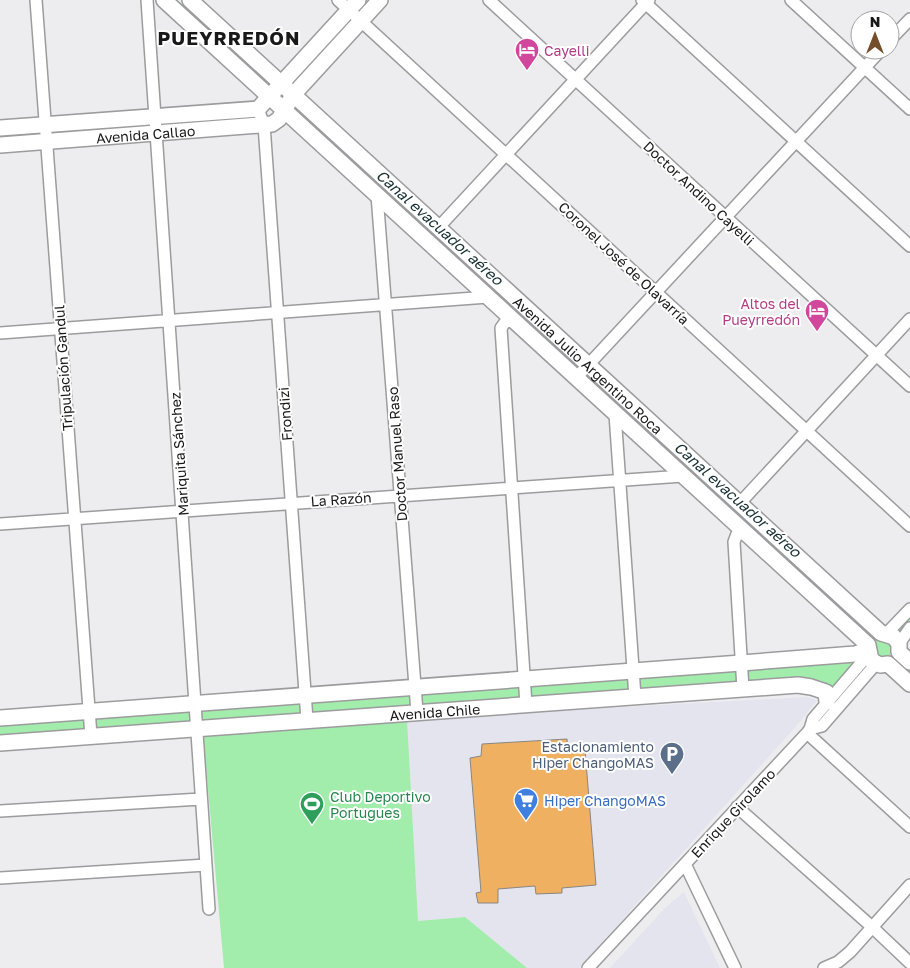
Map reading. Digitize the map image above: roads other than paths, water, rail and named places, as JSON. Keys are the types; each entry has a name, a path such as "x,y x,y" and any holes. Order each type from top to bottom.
{"main road":[{"name":"Avenida Julio Argentino Roca","path":"164,0 746,534 874,656 910,684"},
{"name":"Avenida Julio Argentino Roca","path":"190,0 740,504 884,633 894,637 903,653"},
{"path":"264,126 279,119 293,95 380,0"},
{"path":"258,109 348,3"},
{"name":"Avenida Callao","path":"0,145 47,142 258,109"},
{"name":"Avenida Callao","path":"0,128 46,125 157,124 264,126"},
{"name":"Avenida Chile","path":"0,718 855,654 874,656"},
{"name":"Avenida Chile","path":"0,742 743,689 811,686 826,692 827,702"}],"street":[{"name":"Tripulación Gandul","path":"36,0 91,736"},
{"name":"Mariquita Sánchez","path":"147,0 157,124 209,909"},
{"name":"Doctor Andino Cayelli","path":"489,0 910,386"},
{"path":"791,0 910,109"},
{"path":"438,228 576,80 646,1 910,246"},
{"name":"Coronel José de Olavarría","path":"348,3 360,21 910,526"},
{"path":"900,30 910,19"},
{"path":"576,378 872,60"},
{"name":"Frondizi","path":"258,109 264,126 307,720"},
{"name":"Doctor Manuel Raso","path":"377,195 417,712"},
{"path":"0,333 488,297"},
{"path":"740,504 910,319"},
{"path":"516,322 506,321 501,328 526,705"},
{"path":"615,414 635,697"},
{"name":"La Razón","path":"0,524 683,476"},
{"path":"743,689 734,542 737,534 746,534"},
{"path":"874,656 872,637 884,633 910,609"},
{"path":"874,656 893,662 903,653 910,628"},
{"path":"874,656 827,702 813,719 808,731 910,827"},
{"name":"Enrique Girolamo","path":"588,968 808,731 822,726 874,666 874,656"},
{"path":"0,812 201,799"},
{"path":"738,807 910,963"},
{"path":"685,864 735,968"},
{"path":"0,878 206,865"},
{"path":"824,968 838,962 850,952 871,926 910,885"}],"waterway":[{"name":"Canal evacuador aéreo","path":"175,0 266,82"},
{"name":"Canal evacuador aéreo","path":"293,108 572,363"},
{"name":"Canal evacuador aéreo","path":"591,381 869,634"}],"place":[{"name":"Cayelli","path":"527,71"},
{"name":"Altos del Pueyrredón","path":"817,332"},
{"name":"Estacionamiento Hiper ChangoMAS","path":"672,775"},
{"name":"Hiper ChangoMAS","path":"526,821"},
{"name":"Club Deportivo Portugues","path":"312,825"}],"district":[{"name":"PUEYRREDÓN","path":"229,37"}]}
